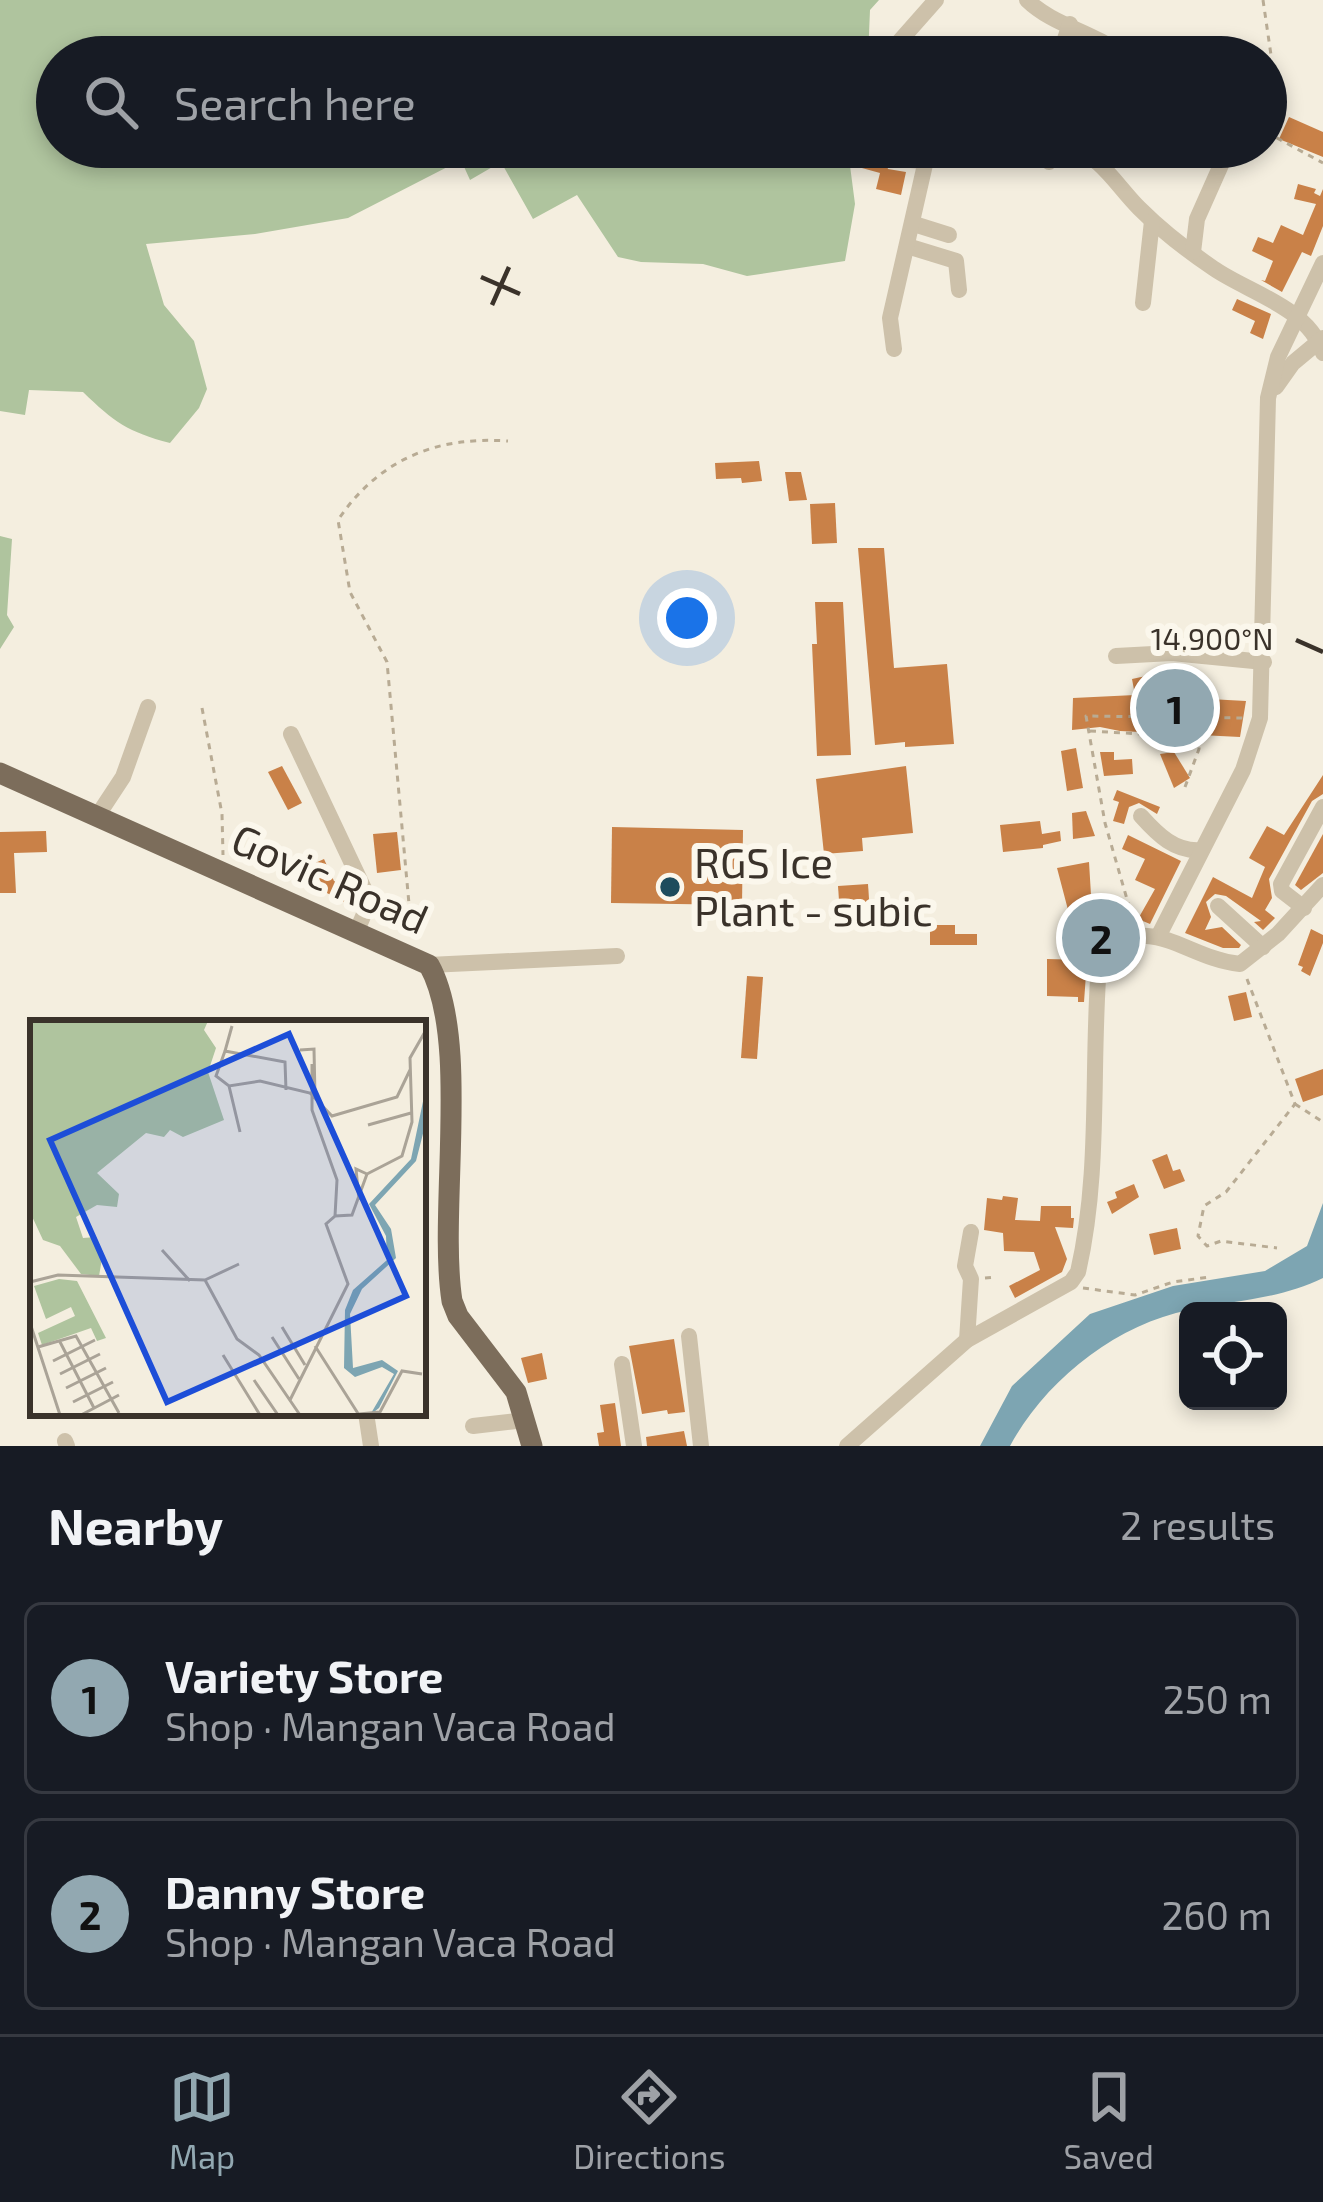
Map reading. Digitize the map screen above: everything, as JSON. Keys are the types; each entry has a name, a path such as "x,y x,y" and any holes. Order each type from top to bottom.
{"main road":[{"name":"Govic Road","path":"0,773 422,961 441,988 448,1068 452,1301 458,1316 516,1392 532,1446"}],"street":[{"path":"904,36 936,0"},
{"path":"1027,0 1054,21 1090,36"},
{"path":"1066,36 1070,24"},
{"path":"894,349 890,318 924,168"},
{"path":"1103,168 1152,221 1238,284 1296,315 1322,344 1293,363 1268,398"},
{"path":"1193,252 1197,219 1220,168"},
{"path":"1121,217 1126,194"},
{"path":"1143,303 1152,221"},
{"path":"914,224 949,236"},
{"path":"907,246 956,261 959,290"},
{"path":"1159,935 1244,770 1260,718 1268,398 1278,357 1323,263"},
{"path":"1117,656 1172,653 1264,662"},
{"path":"96,818 123,777 148,707"},
{"path":"291,734 366,893 356,933"},
{"path":"1304,908 1282,891 1281,884 1323,807"},
{"path":"1141,816 1174,845 1202,850"},
{"path":"847,1446 967,1340 1071,1282 1078,1272 1100,952 1136,933 1159,935 1220,962 1240,964 1323,885"},
{"path":"1218,906 1263,947"},
{"path":"1067,940 1100,952"},
{"path":"422,961 617,956"},
{"path":"967,1340 971,1279 965,1266 971,1232"},
{"path":"689,1336 701,1446"},
{"path":"622,1364 634,1446"},
{"path":"366,1416 370,1446"},
{"path":"473,1426 525,1420"}],"path":[{"path":"1263,0 1268,36"},
{"path":"1287,143 1323,163"},
{"path":"422,961 387,662 350,592 338,520 372,480 413,454 467,439 508,441"},
{"path":"202,708 222,814 223,875"},
{"path":"1136,933 1105,823 1086,716 1260,718"},
{"path":"1185,787 1199,748 1201,716"},
{"path":"1088,731 1141,734"},
{"path":"1240,964 1295,1104 1323,1122"},
{"path":"1277,1248 1221,1240 1207,1246 1198,1236 1204,1206 1226,1192 1295,1104"},
{"path":"1071,1282 1083,1288 1135,1294 1210,1277"}],"green space":[{"path":"0,0 879,0 870,10 869,36 36,36 36,168 445,168 348,218 255,234 146,244 164,305 194,341 207,389 199,408 170,443 122,425 83,392 29,390 25,415 0,411"},
{"path":"465,168 491,168 470,180"},
{"path":"504,168 850,168 855,204 845,261 747,276 703,264 618,257 577,195 533,219"},
{"path":"0,536 12,539 7,615 14,627 0,649"}],"water":[{"path":"1323,1203 1323,1278 1235,1302 1179,1302 1179,1313 1135,1328 1085,1359 1043,1399 1010,1446 980,1446 1012,1386 1090,1314 1173,1286 1265,1271 1307,1246"}],"building":[{"path":"1289,117 1323,132 1323,157 1287,142"},
{"path":"862,168 906,172 901,195 876,189 880,173"},
{"path":"1298,184 1316,189 1314,193 1320,196 1323,189 1323,226 1311,256 1302,252 1282,292 1261,280 1265,281 1273,261 1252,251 1258,237 1273,243 1281,225 1303,235 1316,204 1294,199"},
{"path":"1237,299 1271,314 1263,339 1250,333 1255,321 1232,310"},
{"path":"759,461 762,481 716,479 715,463"},
{"path":"785,472 801,472 807,500 789,501"},
{"path":"835,503 837,543 812,544 810,504"},
{"path":"858,548 884,548 894,668 947,664 954,744 875,745"},
{"path":"815,602 843,602 851,755 817,756"},
{"path":"1155,674 1154,696 1246,701 1240,737 1100,727 1072,730 1073,698 1135,695 1132,679"},
{"path":"1076,748 1083,788 1067,791 1061,751"},
{"path":"1100,752 1114,752 1114,760 1132,759 1133,774 1104,776"},
{"path":"1174,752 1190,778 1174,788 1160,754"},
{"path":"282,766 302,803 288,810 268,772"},
{"path":"906,766 913,833 862,838 863,851 824,854 816,779"},
{"path":"1323,775 1323,794 1312,801 1269,879 1272,898 1265,910 1275,918 1263,930 1254,922 1261,921 1226,896 1215,894 1206,902 1211,917 1205,930 1222,927 1239,948 1223,948 1185,933 1213,877 1252,898 1265,867 1249,858 1267,826 1284,835"},
{"path":"1117,790 1160,807 1157,814 1139,803 1129,807 1124,824 1113,821"},
{"path":"1086,811 1095,836 1073,839 1072,813"},
{"path":"1040,821 1042,834 1060,831 1061,841 1003,852 1000,825"},
{"path":"612,827 743,830 742,905 611,903"},
{"path":"46,831 47,852 14,853 16,893 0,893 0,832"},
{"path":"397,832 401,870 377,873 373,834"},
{"path":"1323,834 1323,873 1301,890 1295,885"},
{"path":"1128,835 1181,861 1150,924 1138,919 1155,889 1135,880 1145,859 1122,849"},
{"path":"324,859 334,881 350,889 348,904 325,892 313,864"},
{"path":"1089,862 1091,895 1086,896 1092,923 1107,920 1110,932 1100,937 1063,928 1072,925 1057,868"},
{"path":"868,884 870,913 840,915 838,886"},
{"path":"930,925 955,925 955,934 977,934 977,945 930,945"},
{"path":"1311,929 1323,935 1323,943 1310,976 1298,965"},
{"path":"1047,959 1087,960 1084,1002 1078,1002 1078,997 1047,996"},
{"path":"747,976 763,977 757,1059 741,1058"},
{"path":"1246,992 1252,1017 1234,1021 1228,996"},
{"path":"1323,1069 1323,1095 1303,1102 1295,1079"},
{"path":"1167,1154 1173,1171 1180,1169 1185,1181 1164,1189 1152,1160"},
{"path":"1134,1184 1139,1197 1112,1214 1107,1202 1117,1198 1115,1192"},
{"path":"1003,1196 1018,1198 1015,1220 1040,1221 1041,1206 1071,1206 1074,1218 1073,1228 1055,1227 1067,1259 1062,1272 1015,1298 1009,1286 1040,1270 1034,1252 1004,1251 1003,1233 984,1230 987,1198 1002,1200"},
{"path":"1177,1228 1181,1249 1154,1255 1149,1234"},
{"path":"674,1339 685,1412 642,1414 629,1346"},
{"path":"542,1353 547,1379 528,1383 521,1358"},
{"path":"615,1403 621,1446 599,1446 597,1433 604,1432 600,1405"},
{"path":"684,1431 687,1446 647,1446 646,1437"}],"place":[{"name":"Variety Store","path":"1175,708"},
{"name":"RGS Ice Plant - subic","path":"670,887"},
{"name":"Danny Store","path":"1101,938"}]}
